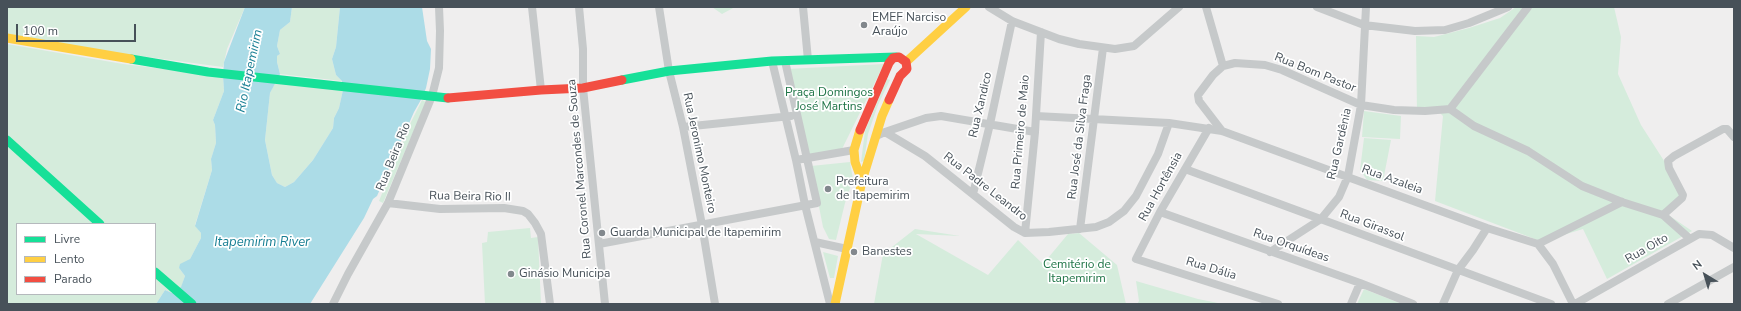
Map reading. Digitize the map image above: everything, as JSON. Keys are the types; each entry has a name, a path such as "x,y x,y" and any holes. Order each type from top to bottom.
{"main road":[{"path":"906,62 966,7"},
{"path":"7,38 208,72 429,95 454,99 541,90 583,88 669,71 772,61 902,58 906,62 907,66 905,72 900,76 884,112 862,181 835,304"},
{"path":"862,181 855,162 854,150 856,136 891,60 896,57"},
{"path":"888,66 891,73 900,76"},
{"path":"7,140 99,223"},
{"path":"158,274 192,304"}],"street":[{"name":"Rua Beira Rio","path":"333,304 388,203 439,68 440,7"},
{"path":"532,7 541,90"},
{"name":"Rua Coronel Marcondes de Souza","path":"579,7 583,88 605,304"},
{"name":"Rua Jeronimo Monteiro","path":"658,7 669,71 683,127 702,225 715,304"},
{"path":"803,7 808,60"},
{"path":"989,7 1012,21 1041,32 1079,44 1103,48 1123,48 1134,46 1179,7"},
{"path":"1206,7 1224,66 1209,79 1198,95 1199,101 1222,131"},
{"path":"1317,7 1364,25 1415,32 1432,31 1469,22 1508,7"},
{"name":"Rua Gardênia","path":"1270,252 1321,219 1339,197 1348,176 1361,104 1366,7"},
{"path":"1528,7 1450,109 1474,126 1528,151 1582,186 1622,202 1663,215 1690,238"},
{"name":"Rua Xandico","path":"972,194 990,124 1012,21"},
{"name":"Rua Primeiro de Maio","path":"1025,233 1035,132 1041,32"},
{"name":"Rua José da Silva Fraga","path":"1080,229 1103,48"},
{"path":"772,61 786,116 805,205 830,304"},
{"path":"599,244 817,203 785,61"},
{"name":"Rua Bom Pastor","path":"1224,66 1235,63 1265,65 1282,70 1361,104 1394,110 1425,111 1450,109"},
{"path":"683,127 797,115"},
{"path":"876,136 926,118 941,116 1035,132"},
{"path":"1036,116 1169,123"},
{"name":"Rua Azaleia","path":"1169,123 1222,131 1487,228 1538,244"},
{"name":"Rua Padre Leandro","path":"885,132 935,163 1001,218 1025,233 1096,227 1109,222 1124,211 1132,204 1158,154 1169,123"},
{"name":"Rua Hortênsia","path":"1136,259 1160,212 1209,128"},
{"path":"1663,215 1682,198 1683,195 1669,168 1668,161 1674,156 1722,129 1727,129 1734,137"},
{"path":"796,160 854,150"},
{"name":"Rua Girassol","path":"1184,169 1551,304"},
{"path":"1574,304 1553,264 1538,244 1622,202"},
{"name":"Rua Beira Rio II","path":"388,203 440,209 504,208 523,211 528,214 541,234 550,304"},
{"name":"Rua Orquídeas","path":"1160,212 1360,283 1413,304"},
{"path":"1443,304 1458,270 1487,228"},
{"name":"Rua Oito","path":"1574,304 1699,234 1712,235 1734,248"},
{"path":"815,242 847,249"},
{"name":"Rua Dália","path":"1136,259 1278,304"},
{"path":"1668,304 1734,267"},
{"path":"1351,304 1360,283"}],"green space":[{"path":"7,7 245,7 227,49 223,67 110,52 7,34"},
{"path":"292,7 340,7 336,47 332,59 336,75 342,81 280,74 277,56 280,54 277,46 280,30 290,22"},
{"path":"712,7 735,7 722,14"},
{"path":"1516,7 1614,7 1621,37 1618,74 1641,125 1686,195 1667,214 1692,231 1607,279 1583,229 1540,241 1435,201 1443,116 1440,113 1417,114 1416,36 1434,37 1469,28 1500,18"},
{"path":"7,44 123,64 223,76 224,91 213,120 215,125 216,143 211,159 212,170 195,225 201,233 201,238 190,259 179,268 185,276 181,288 172,293 165,290 156,304 7,304"},
{"name":"Praça Domingos José Martins","path":"884,64 841,151 808,155 787,69"},
{"path":"887,79 890,80 878,105 868,134 864,161 861,162 865,131"},
{"path":"275,82 343,90 339,108 334,118 333,128 313,160 294,182 285,187 277,183 272,175 265,140 270,93"},
{"path":"422,100 426,102 383,203 379,201 410,124"},
{"path":"1364,111 1401,116 1400,139 1362,137"},
{"path":"1364,138 1391,140 1383,181 1367,180 1360,170"},
{"path":"850,162 853,179 845,203 836,240 829,239 823,227 811,166"},
{"name":"Ginásio Municipa","path":"530,228 531,238 538,237 541,304 485,304 482,243 487,242 488,232"},
{"name":"Cemitério de Itapemirim","path":"915,229 960,236 916,234 988,275 1018,240 1043,264 1068,234 1079,233 1117,265 1126,304 874,304 883,254"},
{"path":"823,252 838,256 834,278 830,278"},
{"path":"1136,281 1198,299 1223,304 1137,304 1139,301"},
{"path":"1364,289 1402,304 1357,304"}],"water":[{"name":"Itapemirim River","path":"245,7 292,7 290,22 280,30 277,46 280,54 277,56 277,62 280,74 270,93 265,140 272,175 277,183 285,187 294,182 313,160 333,128 334,118 339,108 343,90 342,81 336,75 332,59 336,47 340,7 422,7 427,41 431,49 430,69 426,88 377,196 373,199 364,218 310,304 156,304 165,290 172,293 181,287 185,276 179,268 180,264 190,259 201,238 201,233 195,226 212,170 211,159 216,143 215,125 213,120 224,91 224,62"}],"traffic: fast":[{"path":"622,80 669,71 772,61 896,57"},
{"path":"131,59 208,72 448,98"},
{"path":"7,140 99,223"},
{"path":"156,273 192,304"}],"traffic: slow":[{"path":"906,62 966,7"},
{"path":"7,38 131,59"},
{"path":"835,304 862,181 882,116 889,100"},
{"path":"860,130 854,150 855,162 862,181"}],"traffic: jam":[{"path":"860,130 889,63 893,58 899,57 906,62 907,69 900,76 889,100"},
{"path":"448,98 583,88 622,80"}],"place":[{"name":"EMEF Narciso Araújo","path":"864,25"},
{"name":"Prefeitura de Itapemirim","path":"828,189"},
{"name":"Guarda Municipal de Itapemirim","path":"602,233"},
{"name":"Banestes","path":"854,252"},
{"name":"Ginásio Municipa","path":"511,274"}],"water label":[{"name":"Rio Itapemirim","path":"250,71"}]}
